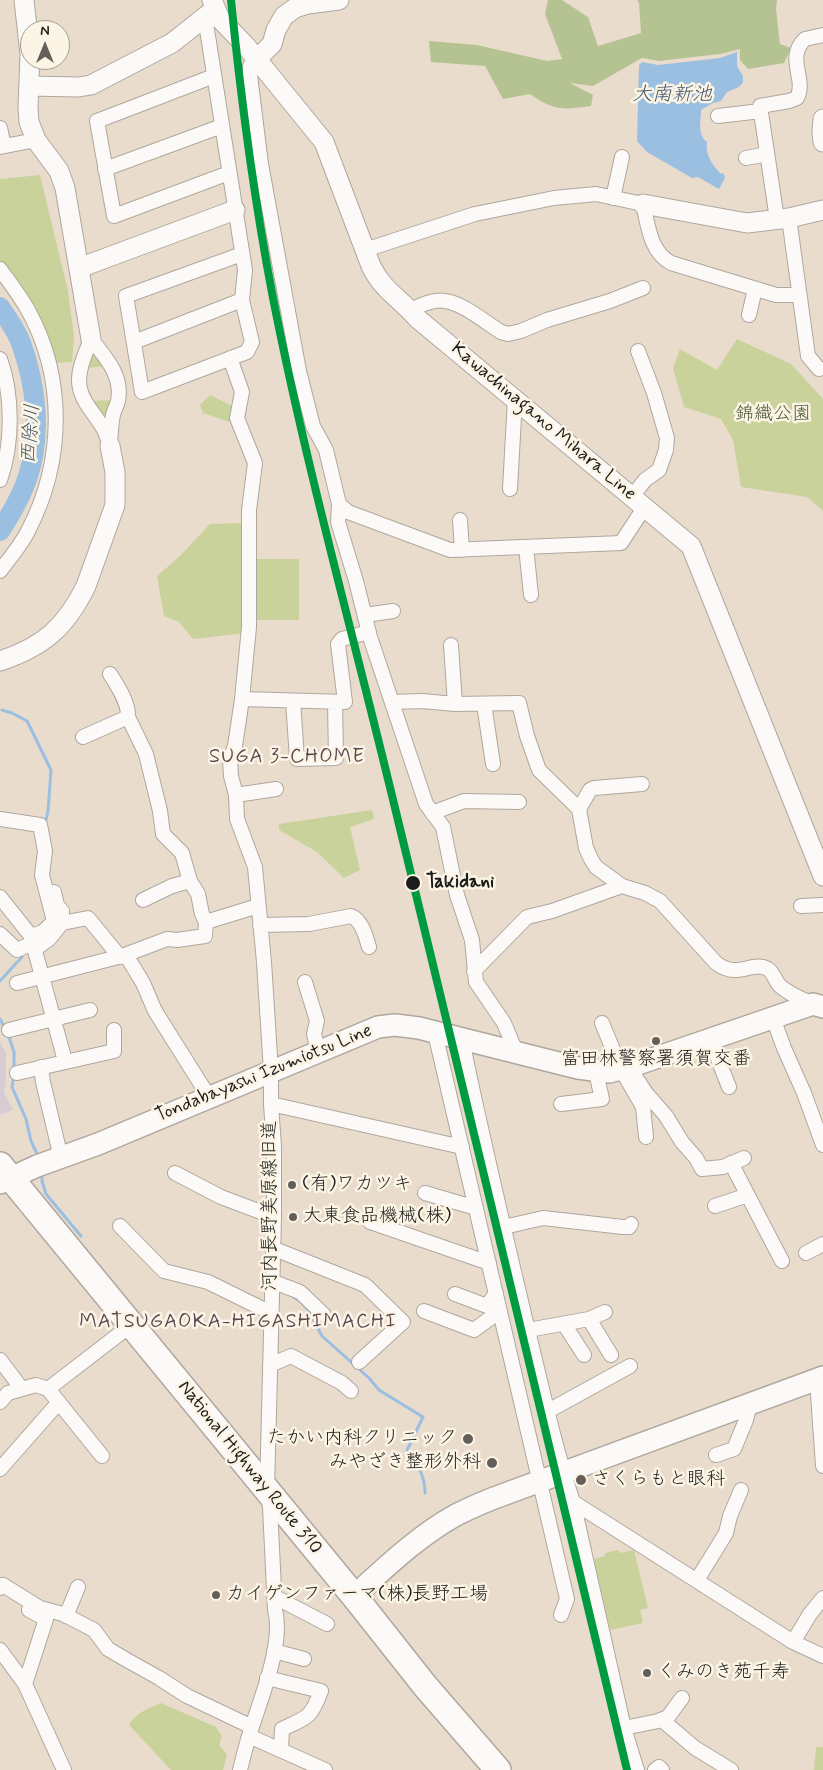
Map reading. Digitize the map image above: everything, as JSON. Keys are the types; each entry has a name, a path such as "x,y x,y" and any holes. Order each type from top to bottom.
{"highway":[{"name":"National Highway Route 310","path":"4,1176 131,1325 354,1596 426,1687 498,1770"}],"main road":[{"name":"Tondabayashi Izumiotsu Line","path":"4,1176 98,1144 318,1051 387,1025 408,1026 596,1072 609,1072 773,1018 818,1006"},
{"path":"354,1596 402,1554 455,1516 482,1503 820,1379"}],"street":[{"path":"24,0 30,54 29,122 36,140 59,171 62,179 91,339 112,367 116,376 118,396 113,415 110,446"},
{"path":"339,0 308,4 295,8 284,16 276,30 272,44 250,66 261,164 299,372 312,426 326,450 338,504 338,522 369,632 426,804 442,828 457,895 472,940 476,982 504,1023 516,1052"},
{"path":"29,86 79,87 91,85 172,43 211,9"},
{"path":"211,9 214,76 245,270 242,300 252,342 247,352 142,392 126,296 242,254"},
{"name":"Kawachinagano Mihara Line","path":"211,9 242,41 324,142 365,250 382,284 396,299 411,310 418,319 691,546 823,876"},
{"path":"819,370 808,356 799,295 768,154 760,106 797,98 800,90 796,63 797,49 805,39 823,36"},
{"path":"214,76 97,121 114,216 229,173"},
{"path":"718,116 761,111"},
{"path":"823,119 823,142"},
{"path":"106,169 222,126"},
{"path":"0,128 2,146 36,140"},
{"path":"746,158 768,154"},
{"path":"613,198 622,157"},
{"path":"365,250 433,226 495,209 588,194 747,223 823,210"},
{"path":"643,204 652,240 665,260 776,295 799,295"},
{"path":"79,268 235,210"},
{"path":"0,269 19,295 38,330 51,372 56,419 54,455 44,494 27,533 0,572"},
{"path":"411,310 426,303 444,300 456,303 501,332 508,334 520,332 547,320 610,301 643,288"},
{"path":"749,316 755,289"},
{"path":"134,342 242,300"},
{"path":"0,661 31,650 59,627 73,610 86,586 115,505 115,472 110,446 103,429 85,402 79,380 82,364 91,339"},
{"path":"338,504 348,512 450,550 621,543 638,503 645,480 659,470 666,450 667,438 654,393 638,351"},
{"name":"河内長野美原線旧道","path":"230,358 242,392 237,418 255,463 249,510 249,627 242,699 235,746 230,759 231,776 236,795 237,819 255,867 271,1072 274,1217 267,1490 270,1507 278,1619 274,1651 240,1770"},
{"path":"0,359 8,394 10,422 0,480"},
{"path":"510,489 515,399"},
{"path":"460,520 462,550"},
{"path":"526,547 530,595"},
{"path":"365,615 393,611"},
{"path":"242,699 345,702 338,644 342,639 369,632"},
{"path":"451,645 455,704"},
{"path":"17,983 123,956 167,939 177,940 205,936 206,922 202,914 198,894 190,882 182,853 163,834 160,811 146,754 128,717 128,712 118,687 110,674"},
{"path":"293,701 297,759 336,758 335,702"},
{"path":"392,702 422,701 455,704 519,703 527,736 539,770 579,810 586,848 596,866 622,886 644,893 660,901 716,963 725,970 760,966 769,970 779,985 787,991 818,1006"},
{"path":"484,704 493,764"},
{"path":"83,738 128,717"},
{"path":"579,810 590,790 594,788 642,784"},
{"path":"236,795 276,789"},
{"path":"432,813 464,801 519,802"},
{"path":"0,819 40,825"},
{"path":"0,934 17,950 49,939 62,923 62,911 57,905 51,876 52,852 50,842 40,825"},
{"path":"33,943 54,920 42,876 45,851 40,825"},
{"path":"149,892 190,882"},
{"path":"474,971 528,917 552,911 622,886"},
{"path":"0,897 33,943 65,1061"},
{"path":"801,906 823,905"},
{"path":"206,922 258,906"},
{"path":"260,925 309,924 351,916 355,917 359,922 366,936 369,948"},
{"path":"62,923 88,918 123,956 143,983 155,1011 210,1097"},
{"path":"305,982 317,1021 314,1034 318,1051"},
{"path":"8,1030 90,1010"},
{"path":"773,1018 823,1145"},
{"path":"602,1023 643,1107 646,1137"},
{"path":"16,1073 114,1051 114,1030"},
{"path":"435,1033 567,1599 561,1615"},
{"path":"710,1039 728,1087"},
{"path":"462,1040 528,1330 573,1502 624,1728 637,1770"},
{"path":"41,1066 61,1158"},
{"path":"625,1068 666,1116 702,1169 723,1167 738,1160 748,1195 782,1261"},
{"path":"561,1104 580,1107 606,1098 596,1072"},
{"path":"271,1104 462,1147"},
{"path":"175,1173 221,1197 274,1217"},
{"path":"425,1193 476,1208"},
{"path":"715,1206 748,1195"},
{"path":"504,1228 543,1218 600,1230 628,1227 631,1224"},
{"path":"370,1222 489,1263"},
{"path":"120,1226 164,1271 208,1282 271,1312"},
{"path":"806,1253 823,1244"},
{"path":"272,1248 365,1285 403,1322 359,1362"},
{"path":"271,1282 300,1292 324,1315"},
{"path":"455,1294 487,1306 496,1293"},
{"path":"424,1311 474,1330 500,1311"},
{"path":"528,1330 589,1319 605,1312"},
{"path":"589,1319 611,1356"},
{"path":"564,1324 584,1356"},
{"path":"48,1389 131,1325"},
{"path":"270,1365 291,1356 342,1383 351,1391"},
{"path":"0,1360 22,1389"},
{"path":"548,1411 630,1366"},
{"path":"820,1379 823,1466"},
{"path":"0,1402 8,1393 36,1385 48,1389 102,1456"},
{"path":"0,1469 59,1402"},
{"path":"716,1455 734,1449 746,1420 750,1404"},
{"path":"697,1580 731,1536 730,1516 742,1498"},
{"path":"573,1502 793,1642 823,1656"},
{"path":"25,1684 46,1619 0,1590 3,1584 40,1608 63,1614 94,1630 108,1649 125,1660 281,1750 325,1770"},
{"path":"66,1616 78,1587"},
{"path":"793,1642 821,1593"},
{"path":"275,1597 326,1624"},
{"path":"0,1650 25,1684 64,1770"},
{"path":"274,1651 304,1659"},
{"path":"267,1678 321,1691 314,1710 304,1719 282,1729 281,1750"},
{"path":"624,1728 668,1717 682,1698"},
{"path":"662,1720 695,1748 731,1770"},
{"path":"655,1770 658,1767 662,1770"}],"shaded area":[{"path":"0,1041 6,1054 4,1092 13,1110 0,1115"}],"green space":[{"path":"548,0 562,0 588,17 598,46 641,33 639,3 637,0 777,0 776,9 780,44 791,48 784,63 748,69 740,60 740,49 720,54 659,61 642,58 593,86 570,83 593,95 591,106 573,108 552,106 530,94 503,99 485,66 431,62 429,41 477,45 547,61 562,59 545,14"},
{"path":"40,175 68,291 74,337 72,362 54,363 0,264 0,179"},
{"name":"錦織公園","path":"737,339 791,364 823,399 823,511 807,497 741,487 733,440 721,419 684,407 673,368 680,349 717,370"},
{"path":"95,353 107,366 87,368 91,355"},
{"path":"210,395 234,407 236,424 203,413 200,405"},
{"path":"115,400 104,421 89,401"},
{"path":"247,523 246,633 193,639 179,622 164,616 157,576 180,556 210,524"},
{"path":"253,559 299,559 299,620 253,620"},
{"path":"372,810 374,819 350,827 360,870 344,878 317,852 279,830 279,824"},
{"path":"618,1550 620,1553 634,1550 648,1608 640,1610 643,1623 610,1630 594,1559 605,1556 605,1553"},
{"path":"161,1703 216,1727 222,1736 219,1745 227,1754 223,1770 171,1770 129,1725 139,1714"},
{"path":"816,1747 823,1747 823,1770 814,1770"}],"water":[{"name":"大南新池","path":"737,52 737,66 743,76 743,82 739,87 727,92 721,101 701,110 701,131 707,142 708,155 714,166 720,173 724,174 725,178 719,189 698,177 692,178 647,152 637,141 639,65 642,62 658,65 720,58"}],"waterway":[{"name":"西除川","path":"0,307 17,334 26,359 33,392 36,427 32,460 26,483 16,505 0,531"},
{"path":"2,710 27,721 51,770 46,820"},
{"path":"0,981 22,957"},
{"path":"0,1019 5,1029"},
{"path":"8,1034 14,1052 14,1069"},
{"path":"14,1076 12,1087 26,1119 31,1141 38,1156"},
{"path":"42,1173 46,1194 81,1236"},
{"path":"292,1296 308,1310 322,1336 369,1378 379,1390 423,1417 407,1450 422,1475 425,1493"}],"transit line":[{"path":"231,0 254,187 286,363 627,1770"}],"place":[{"name":"Takidani","path":"413,883"},
{"name":"富田林警察署須賀交番","path":"656,1041"},
{"name":"(有)ワカツキ","path":"292,1185"},
{"name":"大東食品機械(株)","path":"293,1217"},
{"name":"たかい内科クリニック","path":"468,1439"},
{"name":"みやざき整形外科","path":"492,1463"},
{"name":"さくらもと眼科","path":"581,1480"},
{"name":"カイゲンファーマ(株)長野工場","path":"216,1595"},
{"name":"くみのき苑千寿","path":"647,1673"}],"district":[{"name":"SUGA 3-CHOME","path":"287,758"},
{"name":"MATSUGAOKA-HIGASHIMACHI","path":"238,1323"}]}
